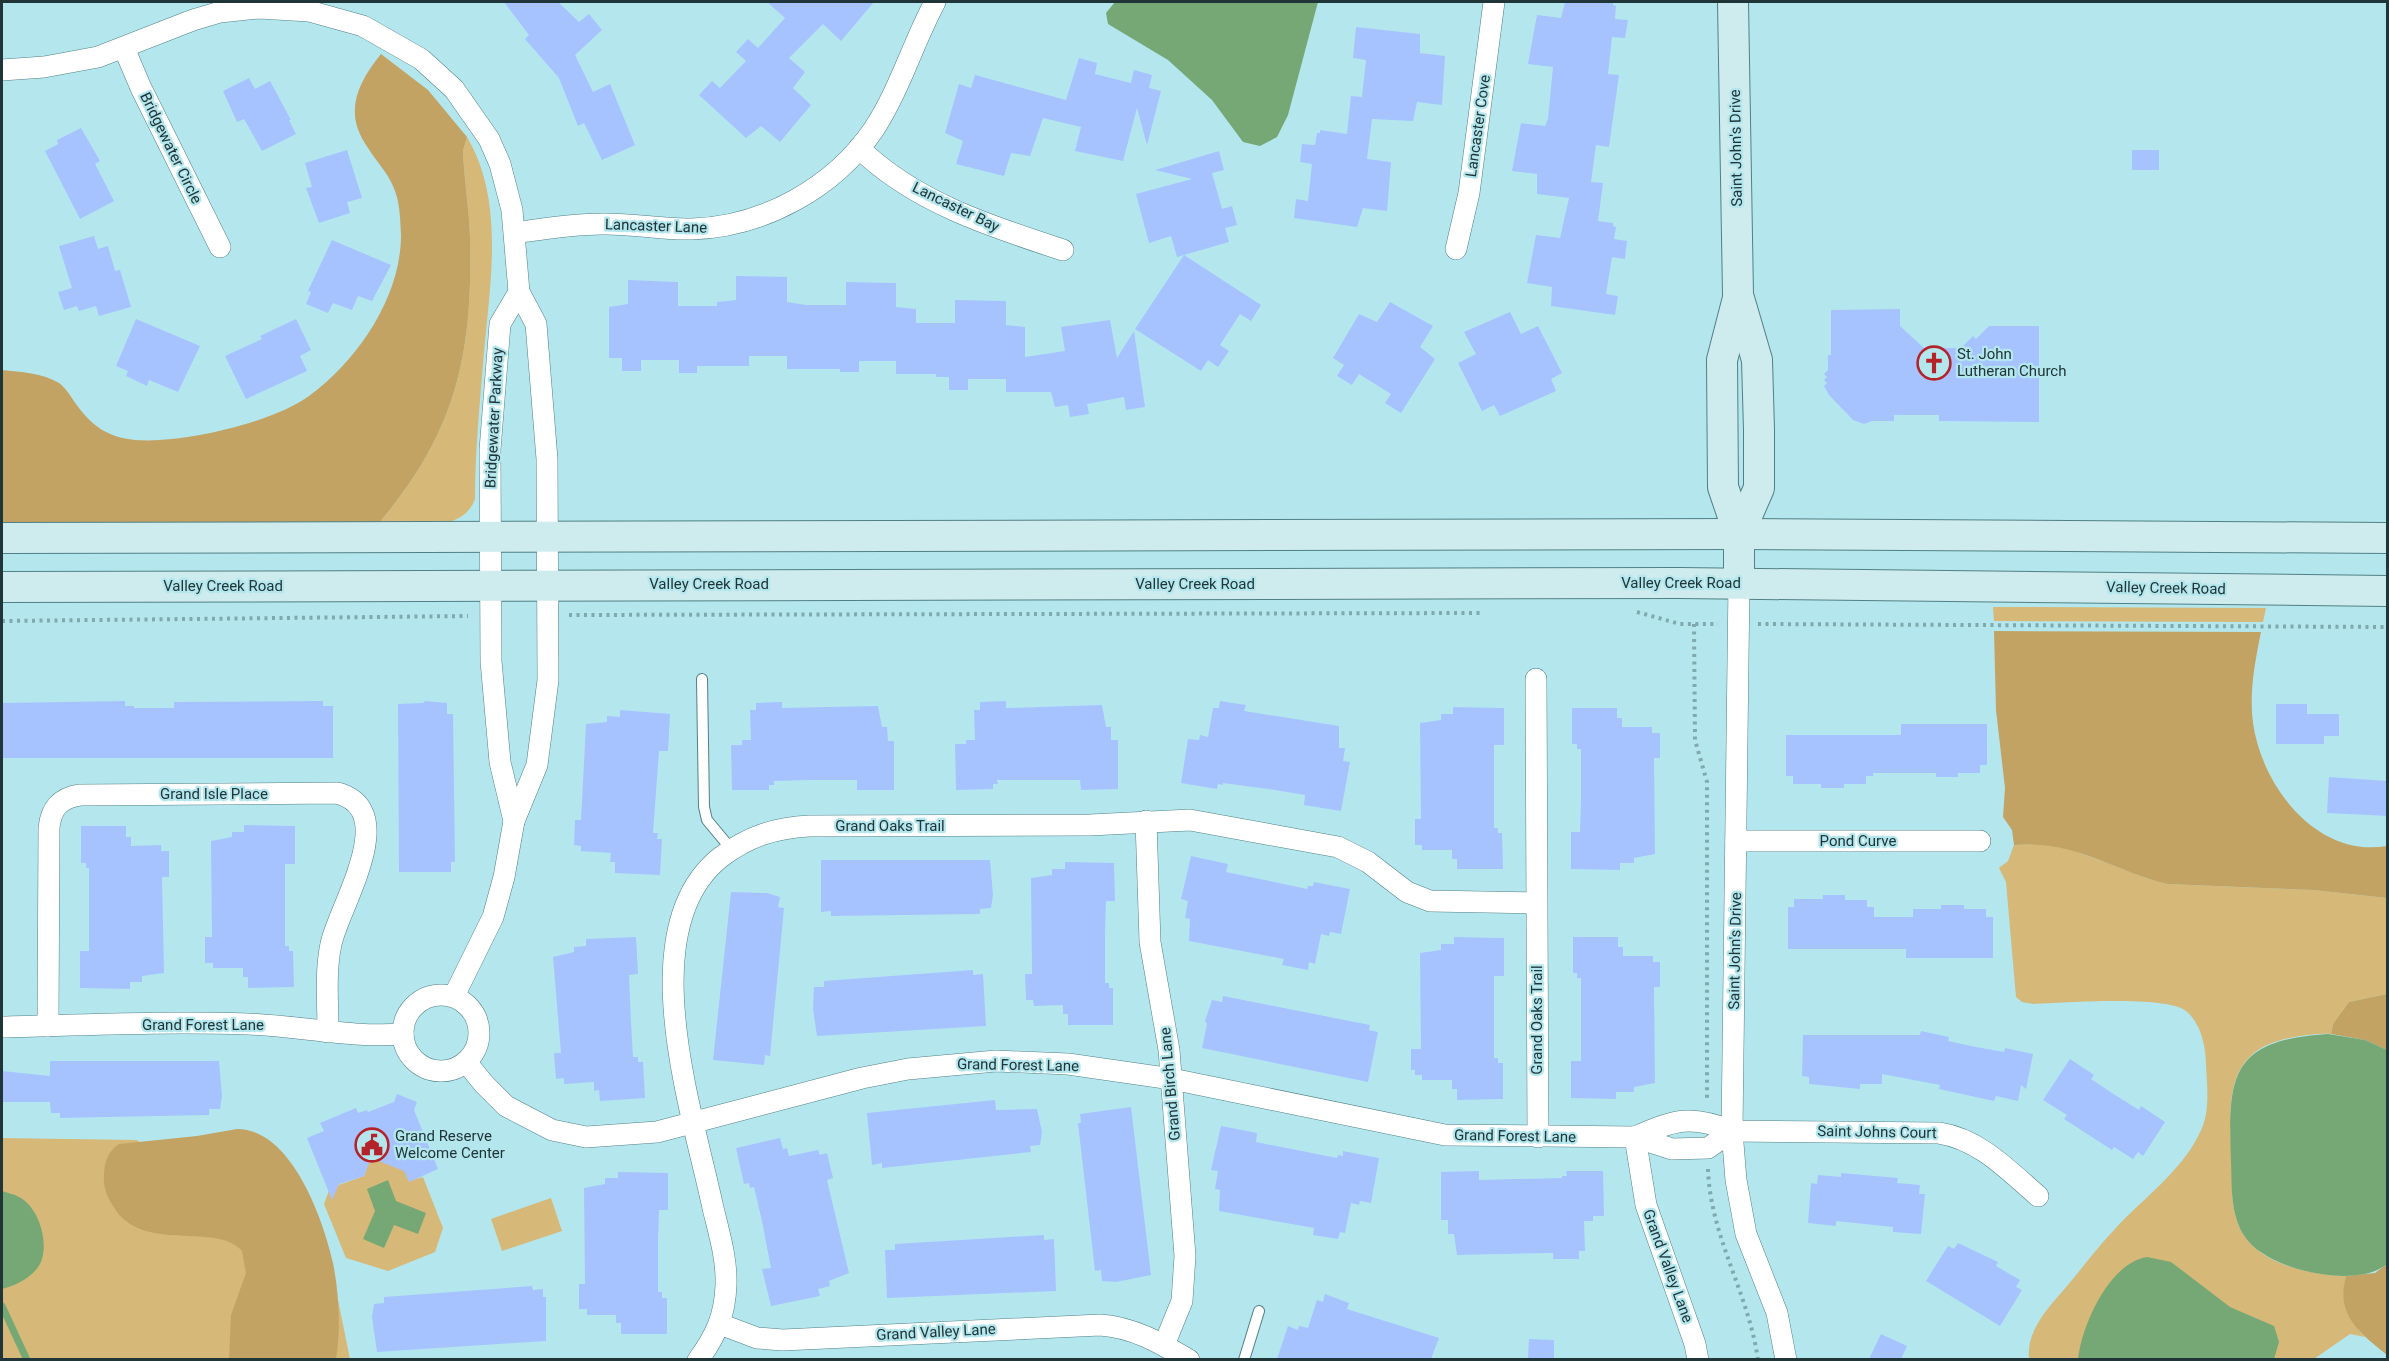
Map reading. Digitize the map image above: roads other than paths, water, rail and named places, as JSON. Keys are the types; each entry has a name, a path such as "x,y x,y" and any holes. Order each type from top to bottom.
{"main road":[{"name":"Saint John's Drive","path":"1733,2 1738,295 1722,360 1723,487 1740,534 1740,583"},
{"path":"2,538 1740,534 2388,538"},
{"name":"Valley Creek Road","path":"2,587 1740,583 2388,591"}],"street":[{"name":"Lancaster Lane","path":"515,233 600,224 699,228 743,221 801,196 831,176 859,148 889,103 935,2"},
{"name":"Lancaster Cove","path":"1456,249 1468,192 1494,2"},
{"path":"2,70 58,66 124,48 193,20 249,9 309,10 372,30 402,46 431,67 454,89 473,113 489,139 500,164 515,233 519,292 536,324 546,431 548,680 537,765 514,821 504,877 493,916 454,996"},
{"name":"Bridgewater Circle","path":"124,48 220,247"},
{"name":"Lancaster Bay","path":"859,148 900,179 954,210 1010,233 1063,250"},
{"name":"Bridgewater Parkway","path":"514,821 500,762 490,661 490,441 500,324 519,292"},
{"name":"Saint John's Drive","path":"1740,583 1732,1131 1736,1180 1744,1226 1777,1313 1786,1359"},
{"name":"Grand Oaks Trail","path":"1536,679 1538,1137"},
{"name":"Grand Isle Place","path":"48,1026 49,828 50,816 66,797 337,793 350,796 360,805 365,816 365,838 358,877 334,932 329,953 328,1032"},
{"name":"Grand Oaks Trail","path":"720,1324 726,1274 677,1046 673,1002 676,933 682,908 693,886 708,867 755,836 792,827 1090,825 1191,820 1338,847 1368,862 1407,892 1430,901 1536,903"},
{"name":"Grand Birch Lane","path":"1146,821 1150,942 1165,1020 1172,1079 1185,1273 1179,1312 1164,1345"},
{"name":"Pond Curve","path":"1736,841 1980,841"},
{"path":"431,996 454,996 474,1013 479,1025 479,1039 475,1051 466,1062 455,1068 442,1071 429,1069 417,1063 408,1053 403,1034 406,1018 421,1000 431,996"},
{"name":"Grand Forest Lane","path":"2,1027 219,1023 271,1025 365,1035 403,1034"},
{"name":"Grand Forest Lane","path":"466,1062 483,1084 506,1106 552,1130 586,1137 614,1137 657,1132 862,1078 954,1063 996,1061 1068,1064 1172,1079 1445,1135 1635,1137 1673,1121 1707,1121 1732,1131"},
{"name":"Saint Johns Court","path":"1732,1131 1918,1131 1946,1134 1964,1140 1985,1152 2038,1196"},
{"name":"Grand Valley Lane","path":"1635,1137 1646,1205 1698,1359"},
{"path":"698,1359 720,1324"},
{"name":"Grand Valley Lane","path":"720,1324 757,1338 783,1340 1100,1325 1130,1330 1189,1359"}],"lane":[{"path":"702,679 702,794 705,815 732,850"},
{"path":"1244,1359 1259,1311"}],"waterway":[{"path":"2,1306 27,1360"}],"place":[{"name":"St. John Lutheran Church","path":"1934,363"},
{"name":"Grand Reserve Welcome Center","path":"372,1145"}]}
